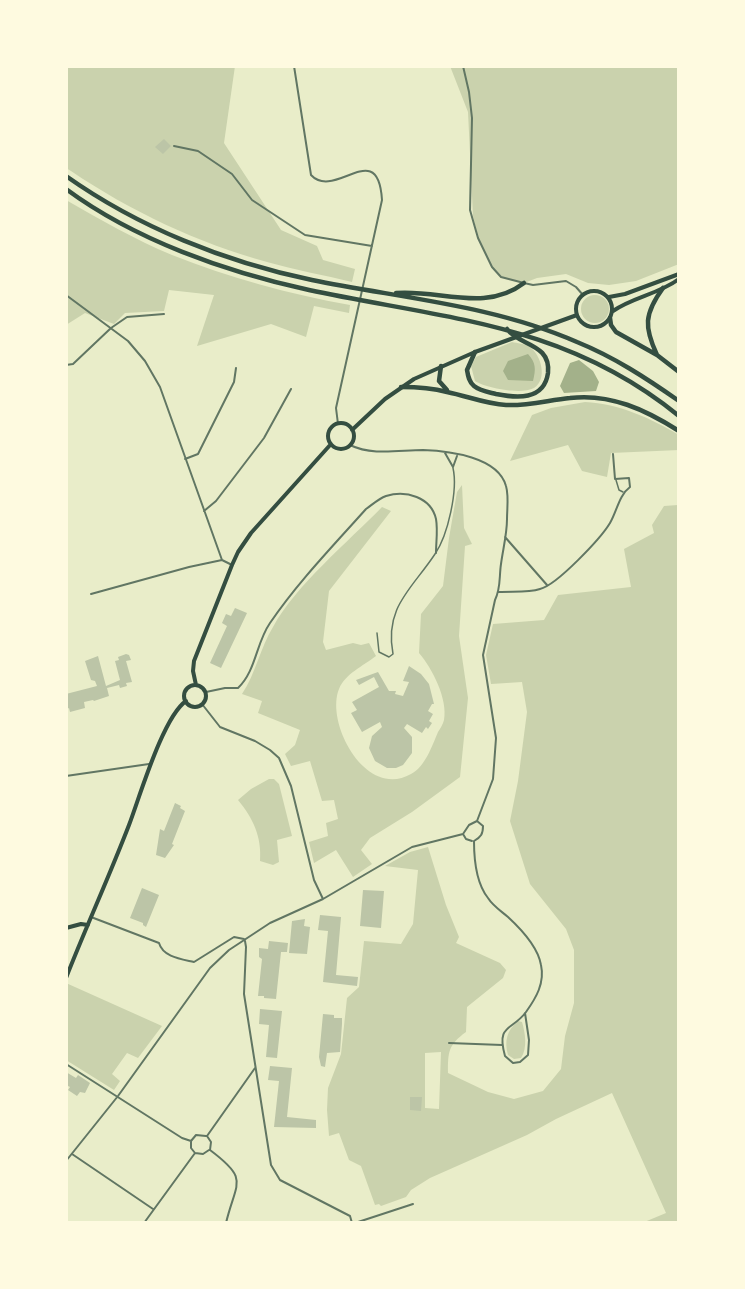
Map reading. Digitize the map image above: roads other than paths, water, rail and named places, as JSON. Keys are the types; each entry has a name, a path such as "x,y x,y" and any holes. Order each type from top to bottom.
{"highway":[{"path":"66,176 121,210 206,248 248,263 310,279 489,314 576,341 614,359 679,401"},
{"path":"66,189 116,220 166,245 250,275 308,290 507,329 575,352 608,368 679,416"},
{"path":"390,294 406,292 463,299 510,293 524,283"},
{"path":"657,355 649,337 647,319 663,288"},
{"path":"611,315 611,325 616,332 657,355 679,372"},
{"path":"475,352 467,370 472,385 480,390 519,398 537,392 544,384 548,374 547,362 543,354 531,343 512,336 507,329"},
{"path":"441,366 440,381 442,387 449,392"},
{"path":"401,387 426,388 507,405 530,405 572,398 603,398 627,404 679,431"}],"main road":[{"path":"608,297 661,282 679,274"},
{"path":"611,315 612,304 604,294 594,291 583,295 577,304 577,315 584,324 601,326 628,302 679,279"},
{"path":"352,430 401,387 441,366 577,315"},
{"path":"196,685 193,671 194,661 232,565 251,533 330,444 329,432 332,426 346,424 352,430 353,440 344,449 330,444"},
{"path":"190,686 203,687 206,698 202,704 193,706 186,701 186,690 190,686"},
{"path":"66,978 172,715 178,706 186,701"},
{"path":"66,928 81,924 88,925"}],"street":[{"path":"294,66 311,175 315,180 322,182 333,181 365,170 377,177 381,188 382,200 336,408 338,424"},
{"path":"463,66 472,118 470,210 478,238 492,267 501,276 532,285 566,281 583,295"},
{"path":"174,146 198,151 232,174 252,200 304,235 372,246"},
{"path":"66,295 128,341 146,361 160,387 222,560"},
{"path":"66,365 73,364 111,328 127,317 164,314"},
{"path":"185,459 198,454 234,382 236,368"},
{"path":"204,512 216,501 264,438 291,389"},
{"path":"66,1161 118,1096 210,968 244,939 278,919 323,899 412,848 463,834 469,825 477,821 493,780 496,738 483,655 495,600 499,592 507,488 499,471 487,463 458,455 426,450 368,452 350,445"},
{"path":"445,453 453,467"},
{"path":"499,592 540,589 548,586 569,568 606,529 623,492 630,487 629,478 615,479 613,454"},
{"path":"453,467 458,455"},
{"path":"206,692 238,688 247,680 268,625 366,509 376,501 386,496 403,494 412,495 426,502 436,520 436,553"},
{"path":"505,537 548,586"},
{"path":"91,594 222,560 232,565"},
{"path":"202,704 220,727 255,741 279,758 291,786 314,880 323,899"},
{"path":"66,776 153,763"},
{"path":"463,834 469,841 479,838 483,826 477,821"},
{"path":"474,841 479,877 486,897 518,926 541,963 541,984 538,994 525,1013 510,1024 502,1037 506,1056 513,1063 520,1062 528,1055 529,1040 525,1013"},
{"path":"91,917 159,943 164,952 194,962 234,937 244,939"},
{"path":"244,939 246,947 244,994 271,1165 275,1174 280,1180 350,1216 354,1223 413,1204"},
{"path":"449,1043 502,1045"},
{"path":"66,1064 182,1138 191,1141"},
{"path":"207,1136 255,1068"},
{"path":"200,1134 207,1136 211,1142 210,1149 203,1154 195,1153 191,1148 193,1137 200,1134"},
{"path":"210,1149 229,1164 237,1179 235,1198 226,1223"},
{"path":"144,1223 195,1153"},
{"path":"72,1154 153,1209"}],"lane":[{"path":"377,633 379,652 388,657 393,654 390,632 393,616 407,590 436,553 444,535 452,504 453,467"},
{"path":"615,479 619,490 623,492"}]}
